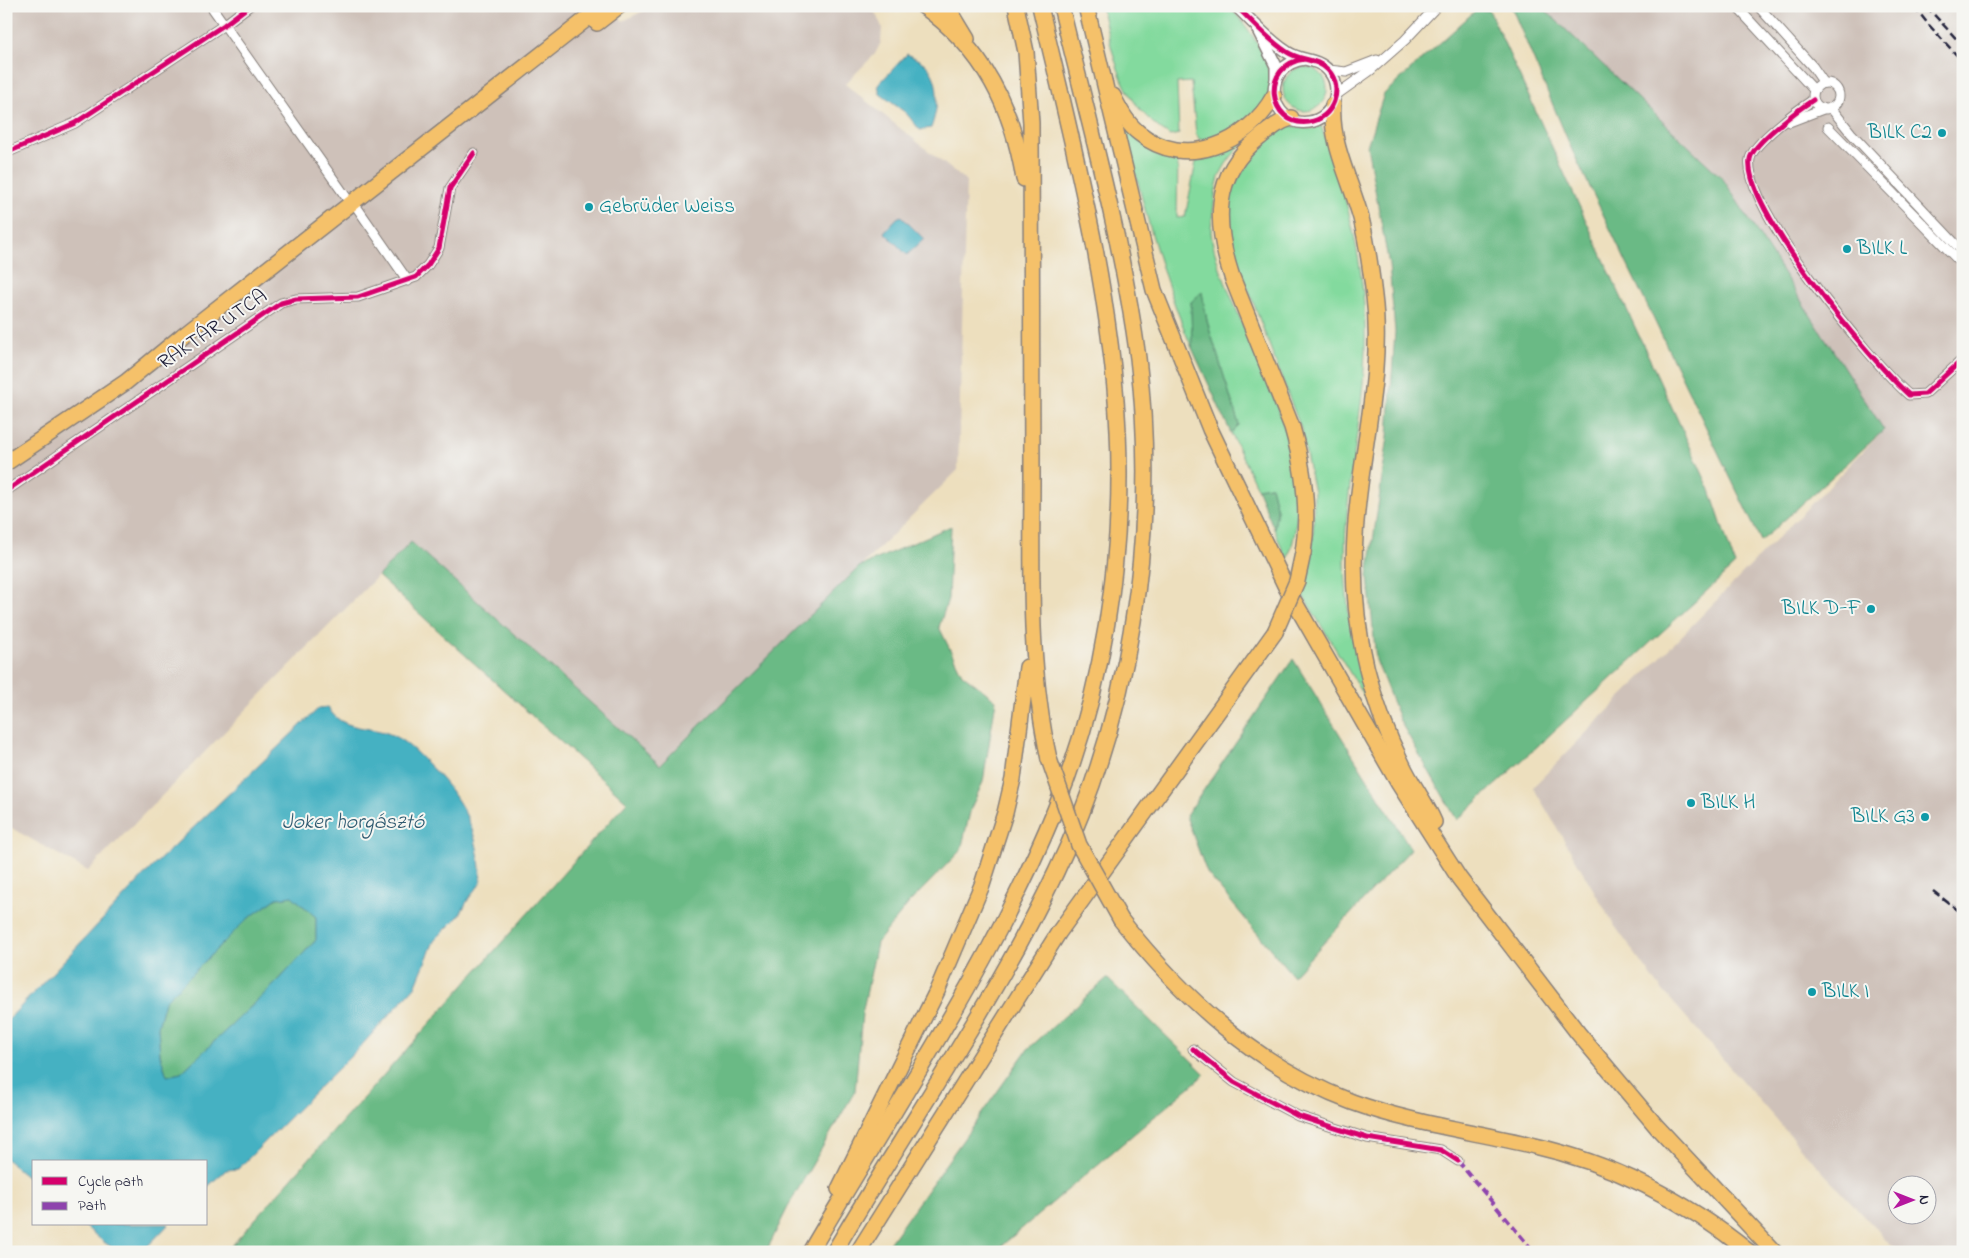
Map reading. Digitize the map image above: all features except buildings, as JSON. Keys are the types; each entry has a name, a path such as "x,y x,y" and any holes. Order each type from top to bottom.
{"main road":[{"path":"355,206 603,6"},
{"path":"6,463 149,365 182,336 619,6"},
{"path":"923,6 940,18 978,58"},
{"path":"947,6 1006,108 1016,138 1031,225"},
{"path":"1016,6 1026,52 1030,88 1032,600 1035,681 1039,716 1049,759 1080,846 1121,920 1152,960 1196,1005 1245,1044 1294,1074 1351,1101 1417,1122 1531,1145 1606,1167 1640,1181 1697,1214 1749,1252"},
{"path":"810,1252 923,1065 1010,910 1056,806 1086,719 1102,648 1118,523 1118,431 1114,381 1094,248 1040,6"},
{"path":"834,1252 1002,974 1053,878 1081,815 1102,754 1126,657 1140,567 1145,482 1138,366 1128,297 1114,227 1061,6"},
{"path":"1086,6 1154,290 1210,429 1291,597 1395,777 1459,878 1578,1033 1657,1127 1774,1252"},
{"path":"1100,67 1120,111 1138,133 1174,150 1201,150 1220,146 1260,118 1274,96"},
{"path":"1335,100 1332,120 1361,218 1374,297 1377,337 1355,536 1355,588 1360,638 1367,672 1383,722 1403,767 1433,818 1459,878"},
{"path":"858,1252 1059,932 1275,632 1294,590 1303,553 1306,512 1300,452 1292,427 1232,277 1223,248 1219,222 1224,188 1241,155 1252,143 1280,121 1291,118"},
{"path":"821,1233 847,1170 892,1084 937,991 985,876 1005,813 1017,751 1025,696 1032,600"}],"street":[{"path":"211,6 408,281"},
{"path":"6,153 75,123 224,25 249,6"},
{"path":"1236,6 1288,53 1316,62 1329,70 1346,72 1386,56"},
{"path":"1255,24 1276,66 1274,96 1279,108 1291,118 1302,122 1315,121 1328,112 1335,100 1405,40 1438,6"},
{"path":"1736,6 1813,95 1817,106 1828,108 1963,252"},
{"path":"1758,6 1813,67 1824,83 1834,85 1838,93 1838,102 1828,108 1794,119 1776,129"},
{"path":"1276,78 1287,65 1305,59"},
{"path":"1329,70 1335,81 1335,100"},
{"path":"1824,83 1752,155 1751,171 1759,196 1787,246 1835,314 1909,395 1925,394 1963,359"},
{"path":"1828,127 1963,265"},
{"name":"RAKTÁR UTCA","path":"6,491 281,303 296,299 358,297 408,281 428,265 439,248 450,188 474,153"},
{"path":"1193,1049 1234,1082 1298,1116 1366,1138 1441,1150 1458,1161"}],"shaded area":[{"path":"6,6 611,6 623,21 653,6 869,6 876,14 882,27 881,42 875,54 845,84 966,181 958,470 660,765 411,542 88,871 6,825"},
{"path":"1541,6 1963,6 1963,1252 1898,1252 1806,1154 1658,985 1614,925 1533,787 1884,430 1723,179"}],"green space":[{"path":"1101,6 1228,6 1245,25 1261,50 1270,77 1269,90 1265,102 1231,131 1214,138 1200,140 1196,134 1191,82 1177,83 1179,134 1170,136 1153,123 1130,95 1116,62"},
{"path":"1511,6 1541,6 1723,179 1884,430 1761,541 1572,150"},
{"path":"1476,10 1489,10 1710,490 1735,565 1457,820 1400,721 1376,660 1368,576 1388,436 1395,331 1389,265 1367,146 1384,94"},
{"path":"1309,67 1321,73 1326,80 1326,98 1321,105 1314,110 1301,111 1293,108 1286,101 1283,85 1286,77 1293,70"},
{"path":"1122,119 1178,155 1177,218 1185,217 1197,157 1223,152 1258,129 1234,153 1221,173 1216,191 1211,232 1221,272 1275,402 1286,433 1294,465 1297,497 1295,529 1287,561 1274,529 1277,510 1271,486 1257,488 1231,433 1239,425 1207,321 1202,293 1191,302 1192,348 1170,292 1152,235"},
{"path":"1287,125 1310,129 1321,126 1348,209 1359,264 1365,321 1364,377 1347,508 1345,561 1347,599 1352,636 1372,709 1302,594 1313,542 1314,493 1301,429 1230,241 1227,204 1240,175 1269,139"},
{"path":"1202,292 1207,321 1239,425 1231,433 1192,348 1191,302"},
{"path":"1271,486 1277,510 1274,529 1257,488"},
{"path":"951,526 948,599 939,627 962,674 996,700 983,782 971,808 961,850 908,904 877,943 862,1014 855,1091 790,1203 766,1252 226,1252 627,802 378,576 411,542 660,765 859,567"},
{"path":"1293,659 1411,849 1293,976 1207,873 1186,816"},
{"path":"292,896 316,917 316,940 277,982 181,1073 167,1076 160,1055 158,1027 165,1001 246,920 277,898"},
{"path":"1107,978 1205,1074 994,1252 883,1252 1027,1050"}],"water":[{"path":"907,54 925,64 934,78 937,104 931,128 920,130 906,113 880,94 878,85"},
{"path":"901,216 924,239 907,255 884,232"},
{"name":"Joker horgásztó","path":"328,707 340,721 396,737 414,750 438,775 459,802 472,831 477,846 481,883 469,898 459,916 434,941 415,987 360,1047 238,1169 226,1170 208,1186 208,1160 32,1160 32,1180 6,1159 6,1022 152,867 319,708","holes":["292,896 316,917 316,940 277,982 181,1073 167,1076 160,1055 158,1027 165,1001 246,920 277,898"]},
{"path":"85,1226 167,1226 142,1252 131,1252 109,1246"}],"railway":[{"path":"1914,6 1963,62"},
{"path":"1926,6 1963,46"},
{"path":"1933,891 1963,914"}],"marked path":[{"path":"1458,1161 1534,1252"}],"cycle path":[{"path":"6,153 75,123 224,25 249,6"},
{"path":"1236,6 1280,47 1292,55 1319,63 1333,77 1336,85 1334,102 1324,115 1317,120 1309,122 1295,121 1285,115 1278,106 1274,95 1275,83 1280,72 1290,63 1305,59"},
{"path":"1813,100 1788,118 1759,144 1750,159 1753,181 1766,211 1787,246 1840,319 1891,378 1909,395 1925,394 1963,359"},
{"path":"6,491 281,303 296,299 358,297 416,277 428,265 439,248 450,188 474,153"},
{"path":"1193,1049 1234,1082 1298,1116 1367,1138 1441,1150 1458,1161"}],"place":[{"name":"BILK C2","path":"1942,133"},
{"name":"Gebrüder Weiss","path":"589,207"},
{"name":"BILK L","path":"1847,249"},
{"name":"BILK D-F","path":"1871,609"},
{"name":"BILK H","path":"1691,803"},
{"name":"BILK G3","path":"1925,817"},
{"name":"BILK I","path":"1812,992"}]}
